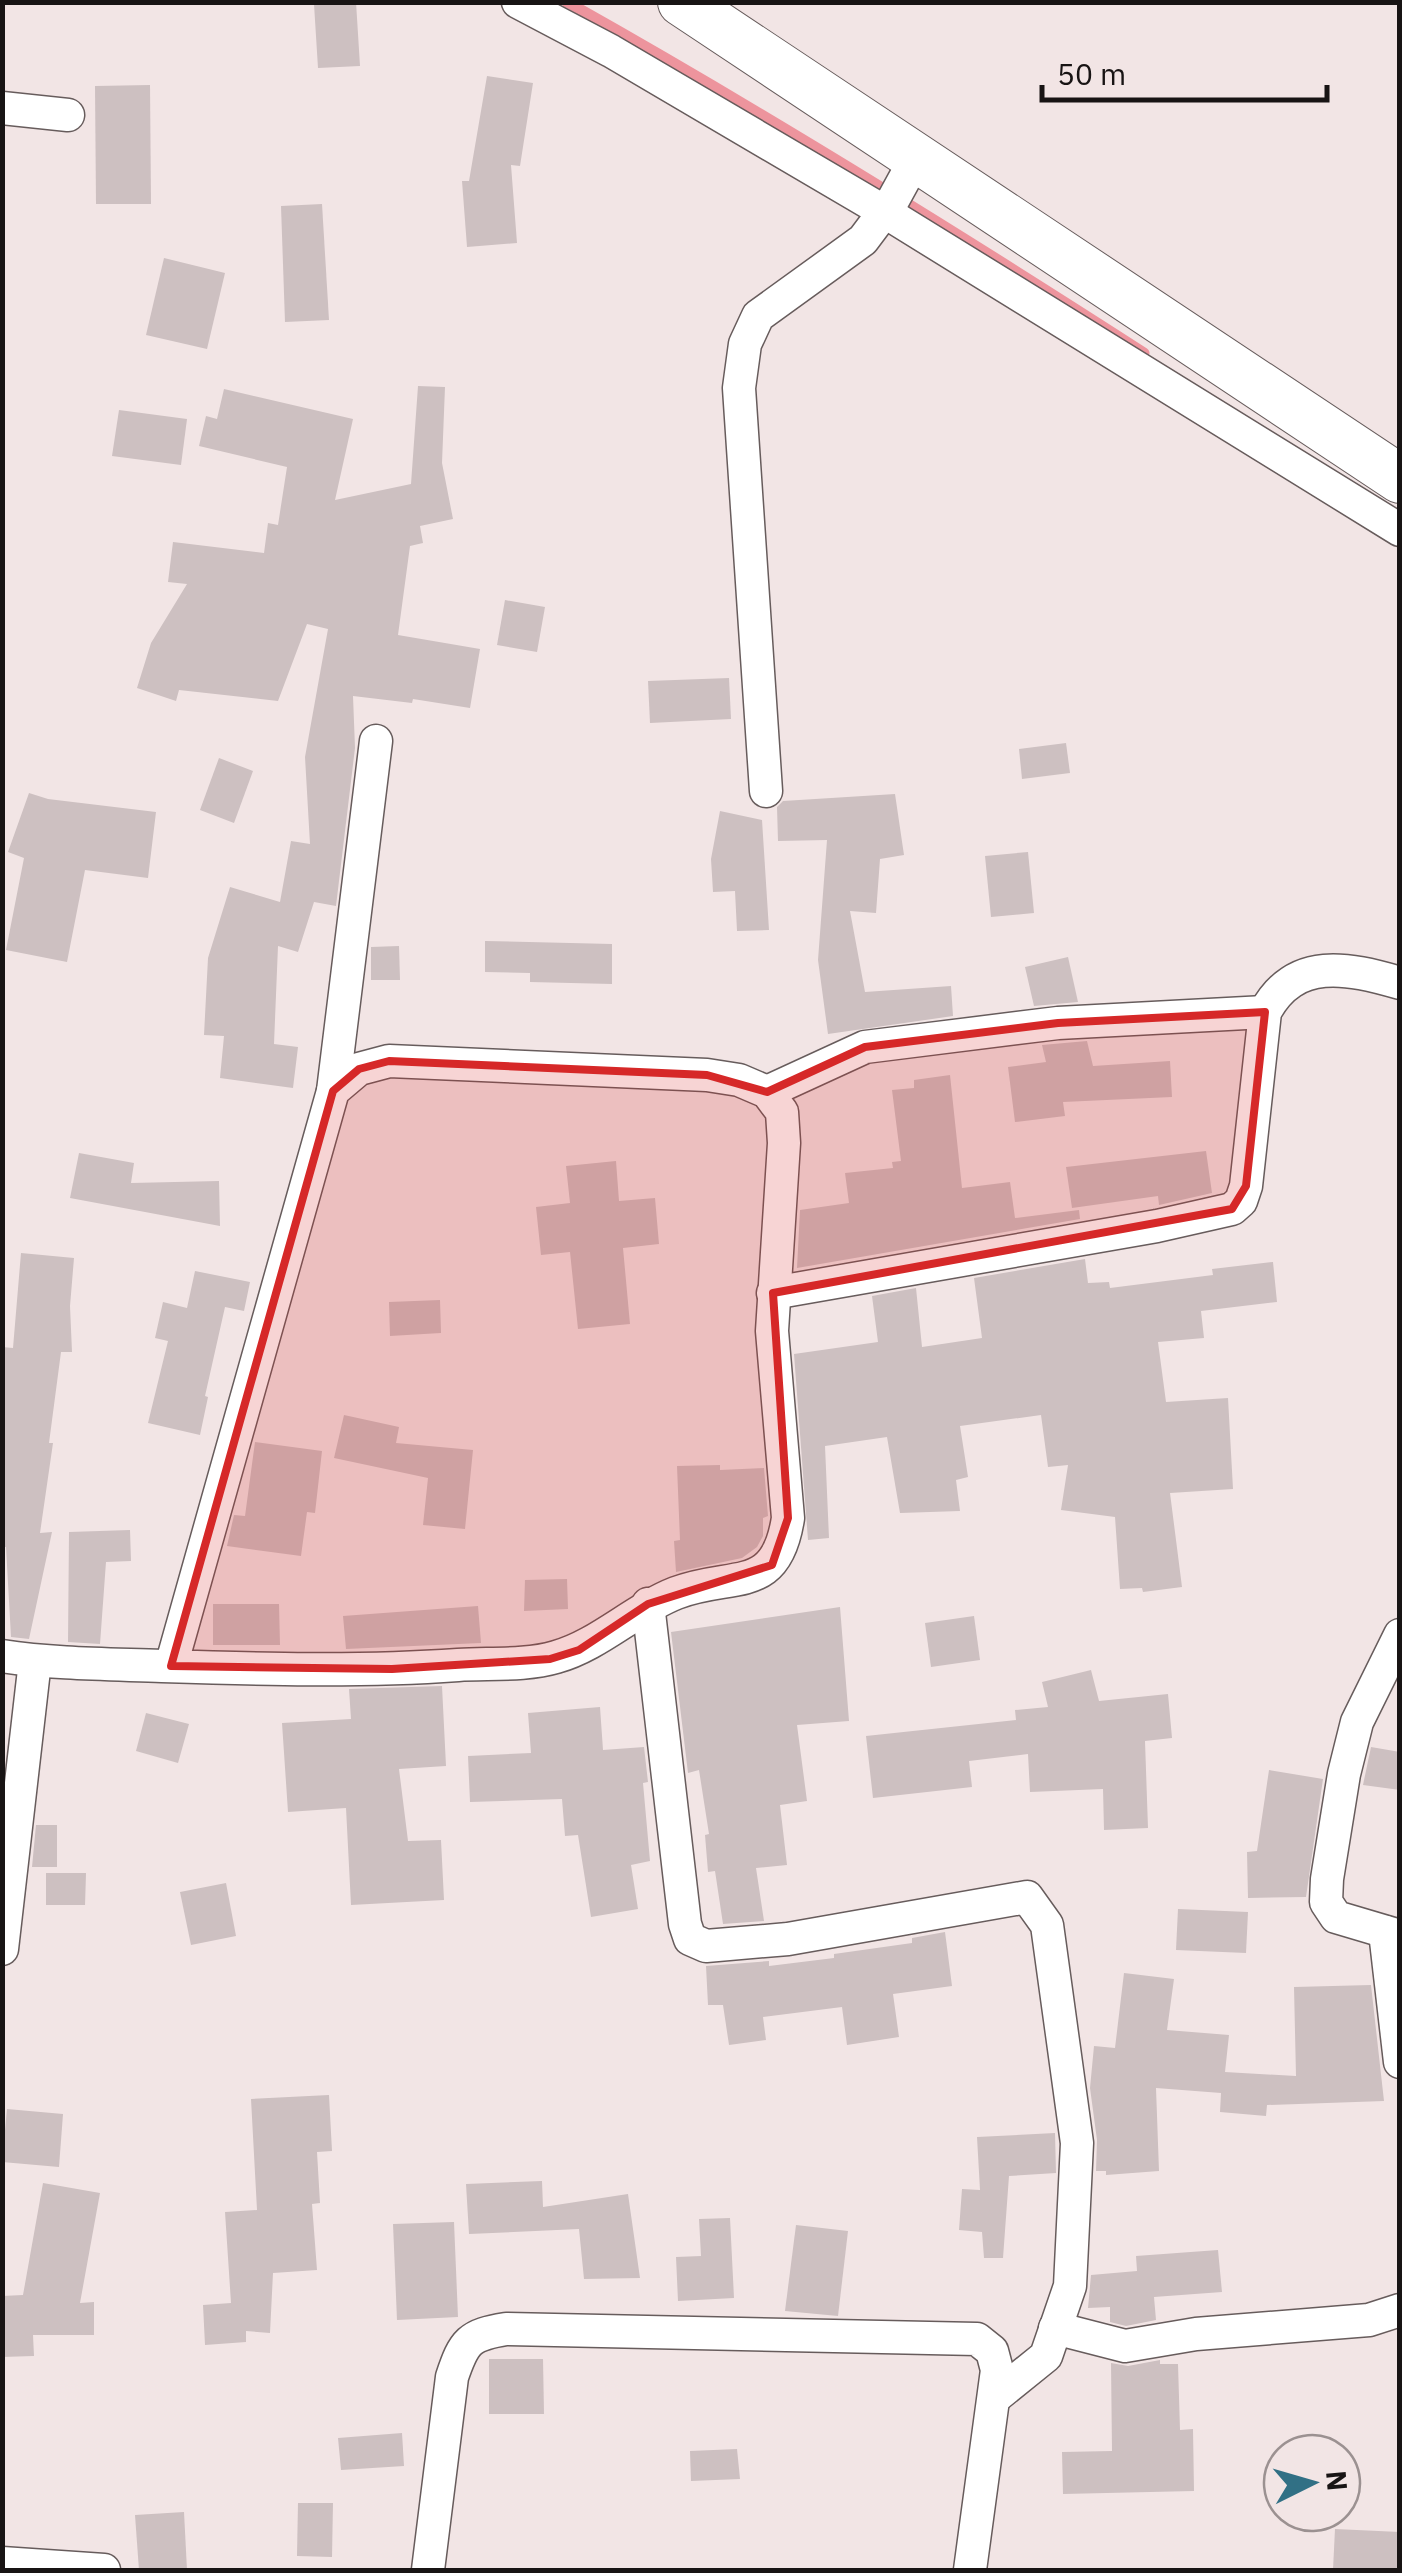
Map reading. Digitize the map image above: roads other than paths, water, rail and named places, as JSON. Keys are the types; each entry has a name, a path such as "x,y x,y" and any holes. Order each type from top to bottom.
{"street":[{"path":"518,2 611,51 899,188 1400,480"},
{"path":"682,2 899,188 1400,530"},
{"path":"2,108 68,114"},
{"path":"766,791 739,388 745,344 758,316 863,240 899,188"},
{"path":"171,1666 333,1091 376,741"},
{"path":"772,1293 1232,1209 1241,1200 1246,1186 1265,1012 1276,992 1298,977 1323,970 1400,983"},
{"path":"767,1092 864,1047 1058,1023 1265,1012"},
{"path":"2,1949 19,1658 171,1666 392,1670 550,1659 579,1650 648,1604 690,1588 744,1579 772,1566 784,1544 788,1518 772,1293 784,1143 782,1112 767,1092 739,1080 707,1076 389,1061 359,1069 333,1091"},
{"path":"648,1604 685,1924 690,1939 706,1946 788,1939 1027,1898 1047,1926 1077,2142 1070,2286 1046,2356 994,2398"},
{"path":"1400,1635 1357,1722 1326,1879 1326,1902 1336,1916 1392,1934 1400,2062"},
{"path":"1055,2328 1124,2346 1196,2334 1369,2320 1400,2310"},
{"path":"428,2570 452,2376 462,2347 479,2333 506,2329 977,2339 992,2351 998,2370 970,2570"},
{"path":"2,2563 104,2570"}],"waterway":[{"path":"567,2 858,173 1144,353"}]}
